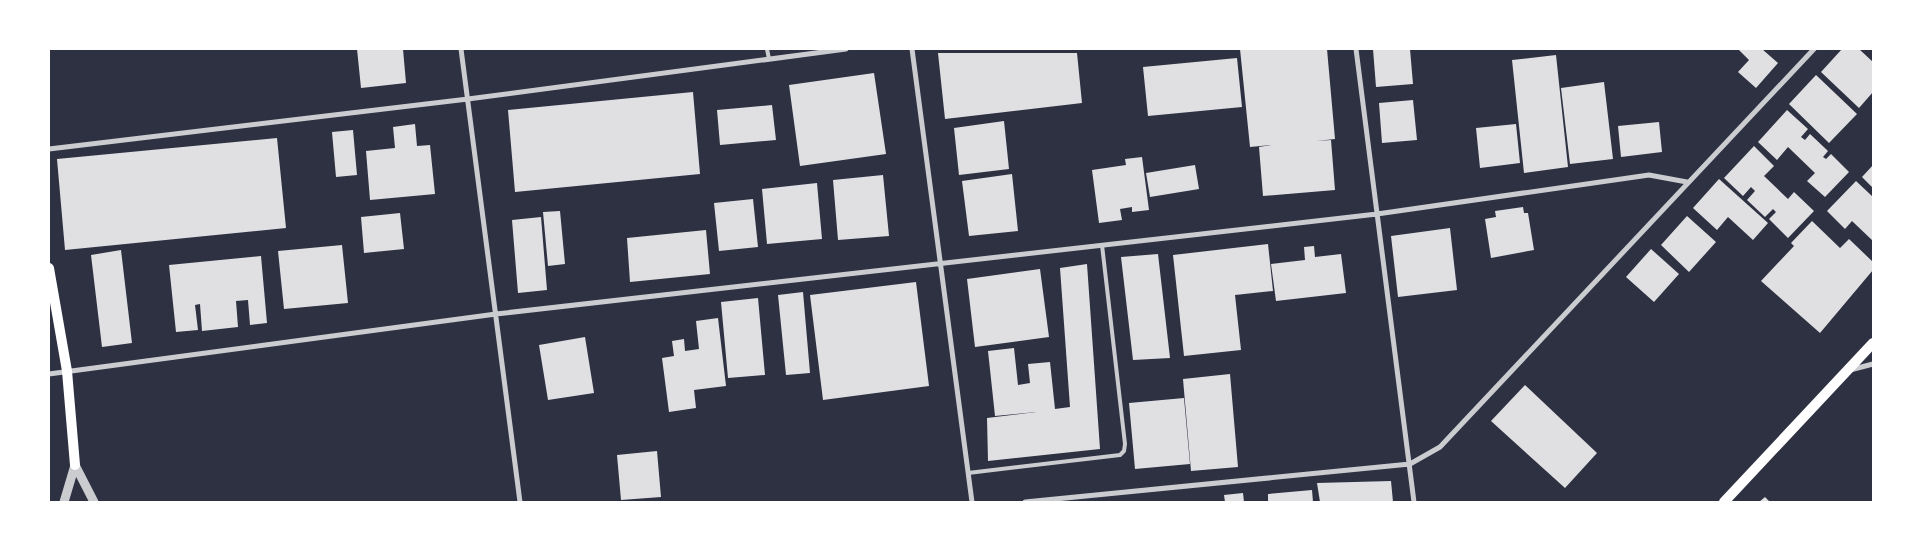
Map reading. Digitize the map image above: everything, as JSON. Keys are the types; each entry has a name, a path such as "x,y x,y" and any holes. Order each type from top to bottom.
{"main road":[{"path":"49,268 67,371 75,465"},
{"path":"1724,502 1850,370 1873,343"}],"street":[{"path":"462,49 520,502"},
{"path":"49,150 468,99 846,49"},
{"path":"912,49 942,264 972,502"},
{"path":"1356,49 1414,502"},
{"path":"1025,502 1410,464 1440,447 1459,429 1687,182 1814,49"},
{"path":"49,374 496,314 1377,214 1649,175 1687,182"},
{"path":"1850,370 1873,364"},
{"path":"64,502 75,465"},
{"path":"75,465 94,502"}],"lane":[{"path":"767,49 769,59"},
{"path":"968,473 1115,456 1124,451 1125,444 1102,245"}],"building":[{"path":"357,49 403,49 406,83 361,88"},
{"path":"1240,49 1327,49 1335,139 1316,141 1331,140 1335,190 1263,196 1259,147 1271,145 1250,147"},
{"path":"1373,49 1410,49 1413,84 1376,87"},
{"path":"1740,49 1762,49 1778,63 1756,88 1738,72 1749,60"},
{"path":"1842,49 1859,49 1873,62 1873,92 1859,108 1821,72"},
{"path":"938,53 1077,53 1082,103 945,119"},
{"path":"1556,55 1568,167 1524,173 1512,60"},
{"path":"1237,58 1242,107 1148,116 1143,67"},
{"path":"874,73 886,154 800,166 789,85"},
{"path":"1816,75 1857,114 1829,143 1789,104"},
{"path":"1604,82 1613,159 1570,164 1561,88"},
{"path":"693,92 700,174 515,192 508,110"},
{"path":"1413,100 1417,140 1382,143 1379,103"},
{"path":"772,105 776,140 720,145 717,110"},
{"path":"1787,110 1808,129 1801,137 1805,140 1810,134 1828,151 1823,157 1826,159 1831,154 1849,172 1825,197 1807,181 1815,173 1788,147 1777,160 1758,142"},
{"path":"1004,121 1009,169 959,175 954,128"},
{"path":"1659,122 1662,152 1621,157 1618,126"},
{"path":"415,124 417,146 430,145 435,194 370,200 366,151 395,148 393,127"},
{"path":"1516,124 1520,163 1480,168 1476,128"},
{"path":"353,130 357,175 336,177 332,132"},
{"path":"277,138 286,228 65,250 57,159"},
{"path":"1754,146 1774,166 1764,176 1788,199 1794,192 1814,211 1788,238 1769,219 1776,212 1773,209 1765,217 1747,200 1755,191 1751,187 1743,196 1724,178"},
{"path":"1142,157 1149,210 1132,212 1132,207 1120,209 1122,220 1099,223 1092,170 1126,165 1125,159"},
{"path":"1195,165 1199,189 1150,197 1146,173"},
{"path":"1873,165 1873,188 1862,177"},
{"path":"1012,174 1018,231 969,236 962,181"},
{"path":"883,175 889,236 838,240 833,180"},
{"path":"1719,179 1768,223 1753,240 1728,217 1717,230 1693,208"},
{"path":"1856,181 1873,197 1873,241 1852,221 1845,229 1827,211"},
{"path":"817,183 822,239 767,244 762,189"},
{"path":"753,199 758,247 719,251 714,203"},
{"path":"1523,207 1524,213 1528,213 1534,250 1491,258 1485,219 1496,217 1495,211"},
{"path":"560,211 565,264 548,266 543,212"},
{"path":"400,213 404,249 364,253 361,217"},
{"path":"1687,216 1716,242 1689,272 1661,245"},
{"path":"541,217 547,290 518,293 512,220"},
{"path":"1812,221 1840,248 1849,239 1873,262 1873,270 1820,333 1761,281 1794,246 1791,243"},
{"path":"1450,228 1457,290 1398,297 1391,236"},
{"path":"706,230 710,274 630,282 627,238"},
{"path":"1268,244 1273,291 1235,295 1241,350 1184,356 1173,255"},
{"path":"342,245 348,303 284,309 278,251"},
{"path":"1314,246 1315,257 1341,254 1346,293 1276,301 1271,264 1305,260 1304,247"},
{"path":"1651,249 1679,274 1654,302 1626,277"},
{"path":"121,250 132,343 102,347 91,255"},
{"path":"1158,254 1170,358 1133,360 1121,257"},
{"path":"261,256 267,323 250,325 248,300 236,301 238,327 202,331 200,304 195,305 198,330 176,332 169,265"},
{"path":"1087,264 1100,449 988,461 987,418 1036,412 995,416 988,351 1014,348 1018,385 1030,383 1028,364 1050,362 1055,409 1070,407 1060,268"},
{"path":"1040,269 1049,337 975,347 967,279"},
{"path":"916,282 929,386 823,400 810,295"},
{"path":"803,292 810,373 786,375 778,295"},
{"path":"758,298 765,375 728,378 721,302"},
{"path":"718,318 726,386 694,390 696,408 669,412 662,358 674,356 672,341 684,339 685,351 699,349 696,321"},
{"path":"585,337 594,393 548,400 539,345"},
{"path":"1230,374 1238,467 1191,471 1183,379"},
{"path":"1525,385 1597,453 1565,488 1491,421"},
{"path":"1184,398 1190,464 1135,469 1129,403"},
{"path":"657,451 661,497 621,500 617,455"},
{"path":"1391,481 1393,502 1320,502 1317,483"},
{"path":"1312,490 1313,502 1268,502 1268,494"},
{"path":"1243,493 1244,502 1225,502 1224,495"},
{"path":"1765,497 1770,502 1759,502"}]}
